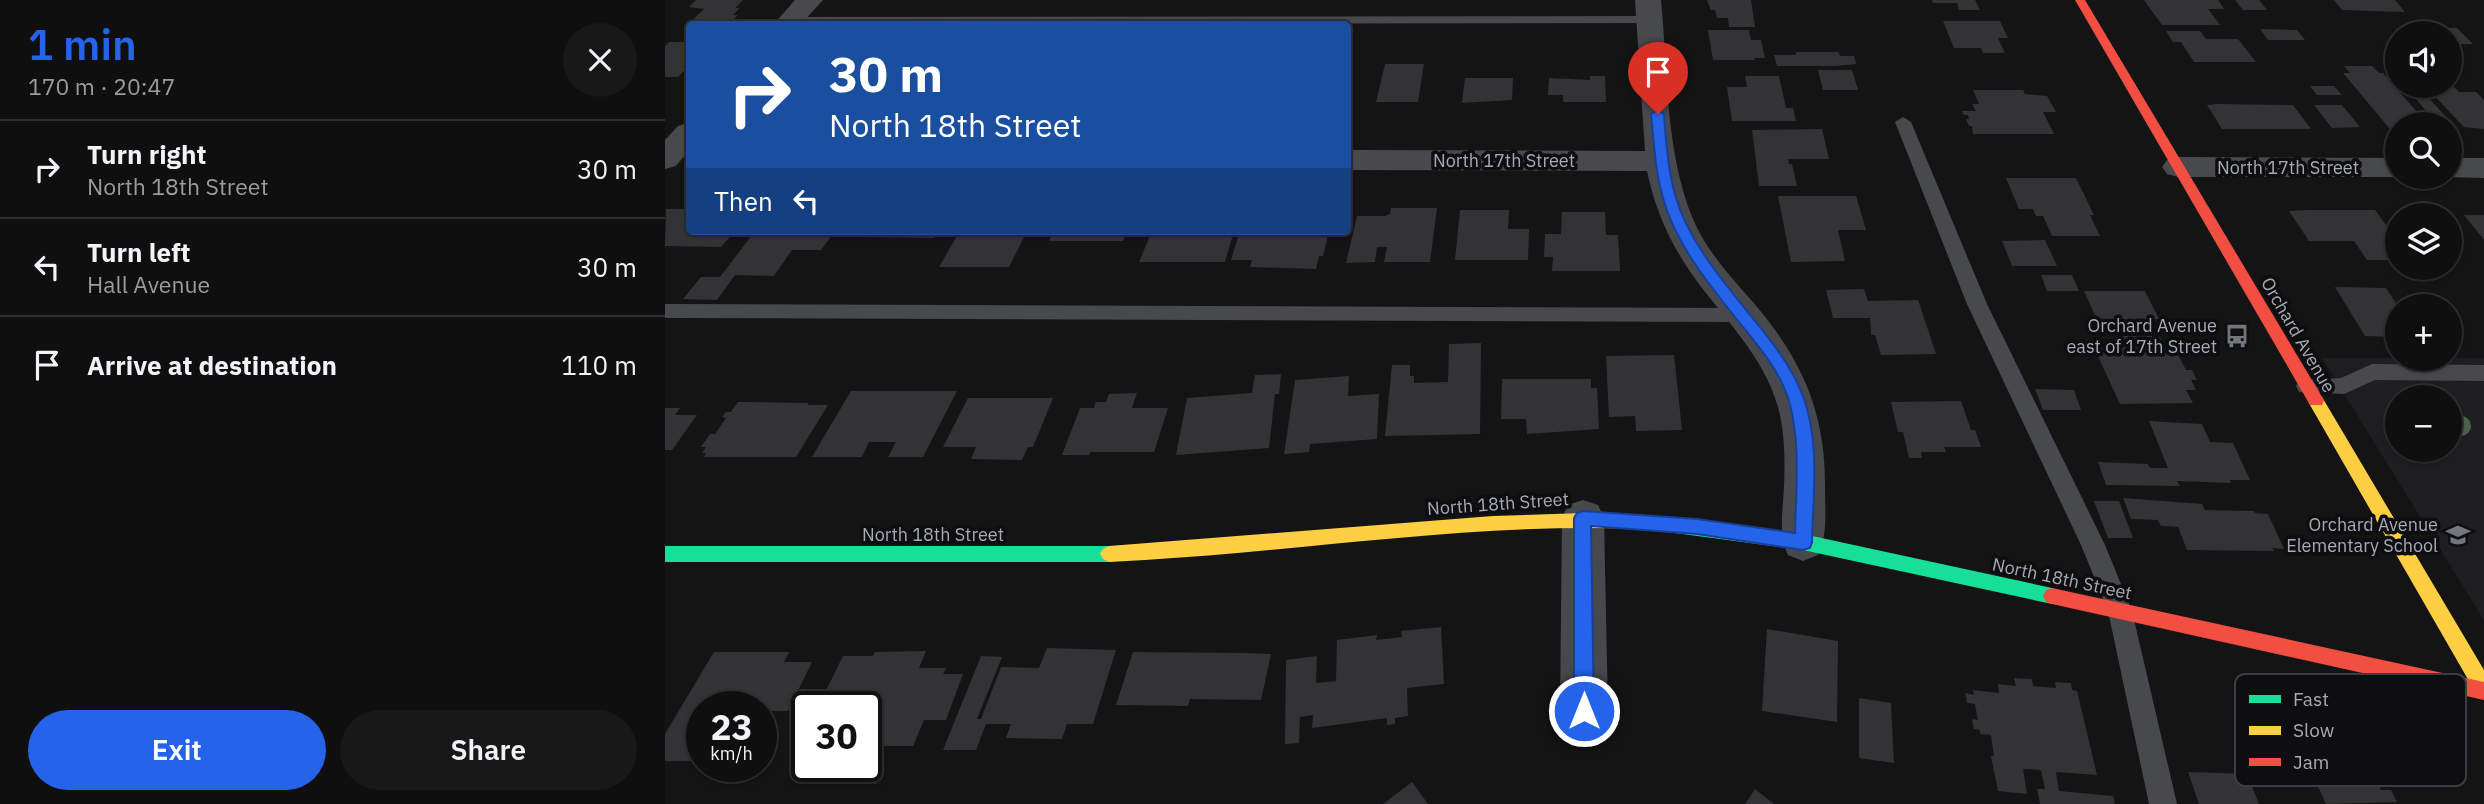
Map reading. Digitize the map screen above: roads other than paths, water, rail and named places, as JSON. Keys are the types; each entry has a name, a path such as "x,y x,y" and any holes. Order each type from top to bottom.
{"street":[{"path":"791,21 810,0"},
{"name":"Orchard Avenue","path":"2080,0 2484,690"},
{"path":"1649,10 1661,162 1669,198 1678,223 1715,282 1782,368 1796,400 1806,448 1803,542"},
{"path":"665,160 686,136"},
{"path":"665,160 686,160"},
{"name":"North 17th Street","path":"1351,160 1661,162"},
{"name":"North 17th Street","path":"2178,167 2385,168"},
{"path":"2462,168 2484,168"},
{"path":"1583,518 1584,711"},
{"name":"North 18th Street","path":"665,554 1072,555 1162,552 1430,527 1583,518 1697,526 1803,542 2410,674"},
{"name":"North 18th Street","path":"2466,686 2484,690"}],"lane":[{"path":"921,21 1649,10"},
{"path":"1903,122 1977,304 2093,545 2120,611 2163,804"},
{"path":"665,311 1742,315"},
{"path":"2306,386 2344,386 2372,372 2484,373"}],"place":[{"name":"Orchard Avenue east of 17th Street","path":"2237,336"},
{"name":"Orchard Avenue Elementary School","path":"2458,535"}]}
